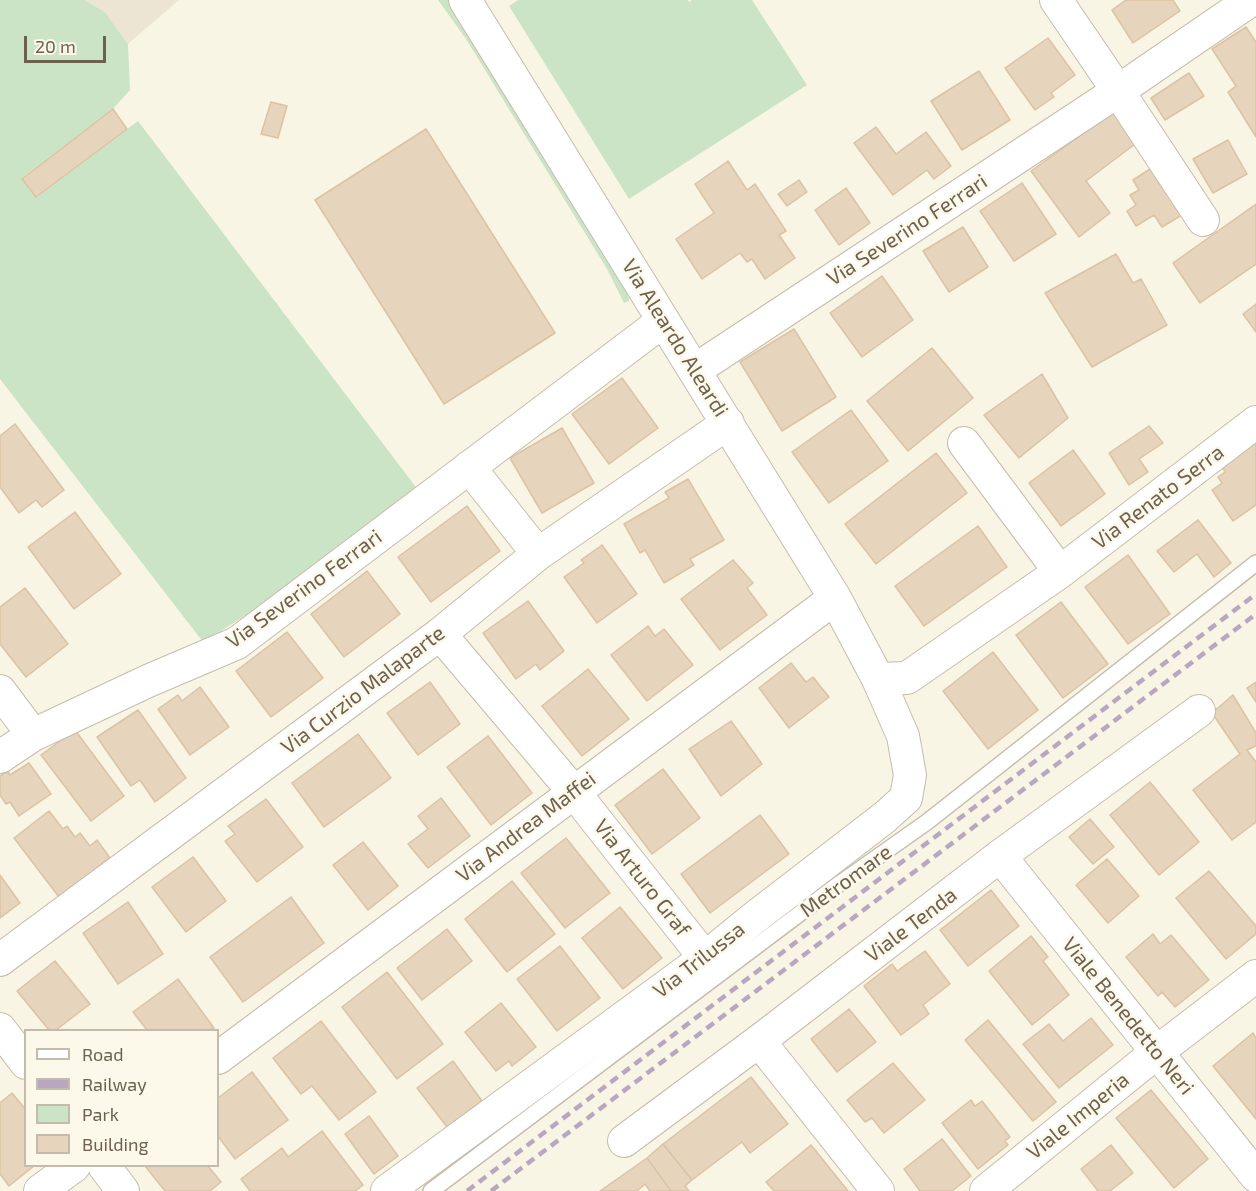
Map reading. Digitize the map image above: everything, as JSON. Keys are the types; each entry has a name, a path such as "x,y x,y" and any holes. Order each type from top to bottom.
{"street":[{"name":"Via Aleardo Aleardi","path":"465,0 835,598 878,679"},
{"path":"1056,0 1119,91 1203,220"},
{"name":"Via Severino Ferrari","path":"695,370 1119,91 1251,0"},
{"name":"Via Severino Ferrari","path":"0,757 33,735 148,681 237,644 663,321"},
{"name":"Via Renato Serra","path":"878,679 907,678 1060,572 1256,422"},
{"name":"Via Curzio Malaparte","path":"0,960 440,634 538,554 728,423"},
{"path":"964,443 1060,572"},
{"path":"469,466 538,554"},
{"name":"Via Andrea Maffei","path":"219,1057 573,791 835,598"},
{"name":"Via Arturo Graf","path":"440,634 573,791 705,958"},
{"name":"Via Trilussa","path":"387,1191 705,958 906,798 910,775 908,757 903,736 878,679"},
{"path":"0,691 33,735"},
{"name":"Viale Tenda","path":"624,1141 759,1041 1000,856 1199,711"},
{"name":"Viale Benedetto Neri","path":"1000,856 1256,1176"},
{"name":"Viale Imperia","path":"986,1191 1157,1052 1256,976"},
{"path":"0,1029 24,1060"},
{"path":"759,1041 878,1191"},
{"path":"40,1191 73,1167"},
{"path":"105,1167 123,1191"}],"lane":[{"name":"Metromare","path":"431,1191 835,887 927,822 1256,563"}],"shaded area":[{"path":"85,0 179,0 128,44 105,12"}],"green space":[{"path":"0,0 85,0 105,12 128,44 130,90 113,109 22,178 36,197 138,121 419,491 288,589 203,642 0,379"},
{"path":"438,0 448,0 456,11 627,284 629,301 624,303 607,269 466,39"},
{"path":"518,0 688,0 689,2 692,0 752,0 807,85 629,199 509,6"}],"building":[{"path":"1126,0 1173,0 1180,11 1133,43 1112,10"},
{"path":"1246,27 1256,42 1256,137 1228,92 1236,86 1212,49"},
{"path":"1048,38 1075,75 1051,93 1054,97 1035,110 1005,68"},
{"path":"979,71 1010,120 962,150 931,101"},
{"path":"1189,73 1204,96 1165,120 1151,98"},
{"path":"271,102 287,106 278,138 261,134"},
{"path":"113,109 127,129 36,197 22,179"},
{"path":"1116,110 1139,141 1086,181 1110,213 1079,237 1031,171"},
{"path":"876,127 896,154 926,132 951,166 934,179 927,170 893,195 854,143"},
{"path":"426,129 555,333 444,404 315,200"},
{"path":"1228,140 1247,174 1213,193 1193,159"},
{"path":"728,161 747,190 755,184 786,231 779,235 795,258 765,279 752,259 747,262 740,253 702,279 676,239 714,213 695,184"},
{"path":"1153,167 1182,215 1162,227 1154,215 1136,226 1127,211 1136,205 1130,195 1139,190 1133,180"},
{"path":"799,180 807,192 787,206 778,194"},
{"path":"1022,183 1056,234 1014,261 980,211"},
{"path":"846,188 870,223 839,245 815,210"},
{"path":"1256,204 1256,264 1200,303 1173,263"},
{"path":"963,227 988,267 949,292 923,251"},
{"path":"1116,254 1133,283 1141,279 1167,325 1092,367 1045,293"},
{"path":"882,276 913,320 862,357 830,313"},
{"path":"1256,304 1256,332 1243,314"},
{"path":"794,329 836,397 782,431 740,362"},
{"path":"932,348 973,398 908,451 867,401"},
{"path":"1042,374 1068,418 1019,458 984,415"},
{"path":"622,378 658,428 609,464 572,414"},
{"path":"851,410 888,461 829,503 792,452"},
{"path":"15,424 64,490 42,507 36,500 19,513 0,487 0,436"},
{"path":"1149,426 1163,443 1139,459 1148,472 1129,485 1109,453"},
{"path":"562,428 594,483 542,513 510,458"},
{"path":"1256,440 1256,505 1233,521 1212,490 1222,483 1218,477 1225,472 1221,465"},
{"path":"1073,450 1105,494 1061,526 1029,483"},
{"path":"936,453 967,493 876,564 845,524"},
{"path":"688,479 724,540 690,559 694,565 664,583 645,550 640,553 624,524 669,498 665,492"},
{"path":"467,506 500,551 431,602 398,557"},
{"path":"75,512 121,574 74,609 28,547"},
{"path":"1198,520 1231,563 1214,577 1197,554 1174,572 1157,551"},
{"path":"978,526 1007,567 924,626 895,586"},
{"path":"602,545 637,594 597,623 564,577 584,563 581,560"},
{"path":"1128,555 1170,614 1128,644 1085,587"},
{"path":"733,560 753,583 747,588 767,615 720,650 681,599"},
{"path":"367,571 400,614 344,657 311,614"},
{"path":"25,588 68,644 26,677 0,644 0,607"},
{"path":"528,601 564,651 540,670 536,664 516,679 483,633"},
{"path":"1061,602 1108,664 1063,698 1016,635"},
{"path":"648,626 655,636 664,629 693,665 647,701 611,655"},
{"path":"287,632 323,678 271,717 236,671"},
{"path":"993,652 1038,710 988,749 943,691"},
{"path":"791,663 806,682 813,677 829,697 789,728 759,688"},
{"path":"588,669 629,719 582,756 542,706"},
{"path":"430,682 460,724 418,755 387,713"},
{"path":"1256,682 1256,702 1247,688"},
{"path":"200,687 229,727 190,755 158,709 178,695 182,701"},
{"path":"1233,695 1256,733 1256,746 1247,750 1256,762 1256,822 1232,840 1193,790 1240,754 1212,713"},
{"path":"138,710 186,778 155,802 140,780 131,786 97,737"},
{"path":"731,721 762,764 721,796 689,749"},
{"path":"75,730 124,796 91,821 41,755"},
{"path":"358,734 391,778 324,827 292,783"},
{"path":"488,736 532,793 491,825 447,767"},
{"path":"29,763 51,794 19,816 10,802 6,804 0,795 0,776 8,771 10,775"},
{"path":"663,769 700,818 652,854 615,805"},
{"path":"1150,782 1199,842 1159,875 1110,815"},
{"path":"441,798 470,836 428,868 408,844 428,829 418,816"},
{"path":"266,799 303,847 257,882 225,841 235,834 228,826"},
{"path":"49,811 63,829 67,826 75,837 80,833 90,846 97,840 110,858 59,897 14,838"},
{"path":"760,815 789,854 710,913 681,874"},
{"path":"1090,819 1114,847 1093,864 1069,837"},
{"path":"566,838 610,893 565,928 521,873"},
{"path":"363,842 398,886 368,910 333,865"},
{"path":"193,857 226,901 186,932 152,887"},
{"path":"1107,859 1139,896 1108,923 1076,885"},
{"path":"1209,871 1256,926 1256,934 1226,959 1176,898"},
{"path":"0,875 20,903 0,918"},
{"path":"512,881 555,934 507,972 465,919"},
{"path":"991,890 1019,926 968,966 940,930"},
{"path":"291,897 324,943 243,1002 210,957"},
{"path":"128,902 163,954 118,984 83,933"},
{"path":"620,907 662,958 623,989 582,938"},
{"path":"447,929 472,961 422,1000 397,968"},
{"path":"1153,934 1160,944 1171,935 1209,980 1175,1007 1162,992 1158,996 1126,957"},
{"path":"1031,936 1048,957 1043,961 1069,995 1032,1025 989,971"},
{"path":"560,946 600,998 557,1031 517,979"},
{"path":"925,951 950,984 923,1005 929,1014 901,1035 864,986 892,964 897,971"},
{"path":"55,961 90,1004 57,1029 48,1029 17,991"},
{"path":"387,972 443,1044 397,1079 342,1007"},
{"path":"178,979 214,1028 146,1029 133,1012"},
{"path":"501,1003 536,1047 512,1066 509,1061 496,1071 465,1032"},
{"path":"849,1009 876,1042 837,1072 811,1039"},
{"path":"1091,1018 1113,1045 1059,1088 1023,1044 1049,1024 1063,1041"},
{"path":"988,1020 1056,1102 1033,1121 965,1040"},
{"path":"321,1021 376,1092 339,1120 312,1086 301,1094 273,1058"},
{"path":"1253,1033 1256,1038 1256,1119 1213,1066"},
{"path":"453,1061 482,1101 447,1127 417,1088"},
{"path":"893,1063 925,1100 884,1133 872,1118 865,1122 847,1100"},
{"path":"252,1072 288,1120 235,1159 219,1137 219,1097"},
{"path":"751,1077 788,1124 750,1153 742,1142 692,1180 663,1144"},
{"path":"1151,1090 1208,1159 1174,1188 1116,1118"},
{"path":"12,1093 24,1108 24,1167 33,1167 9,1186 0,1174 0,1103"},
{"path":"971,1100 975,1106 982,1101 1010,1137 1005,1141 1008,1145 978,1169 942,1123"},
{"path":"369,1116 398,1156 374,1174 345,1134"},
{"path":"322,1131 363,1185 355,1191 250,1191 241,1179 282,1148 288,1157"},
{"path":"942,1139 971,1176 952,1191 920,1191 904,1169"},
{"path":"663,1144 692,1180 685,1186 689,1191 671,1191 647,1158"},
{"path":"811,1145 848,1191 774,1191 766,1182"},
{"path":"1111,1145 1133,1173 1110,1191 1098,1191 1081,1169"},
{"path":"647,1158 671,1191 650,1191 645,1184 637,1191 600,1191"},
{"path":"146,1167 209,1167 221,1182 210,1191 165,1191"}],"railway":[{"path":"467,1191 1256,594"},
{"path":"491,1191 1256,614"}]}
